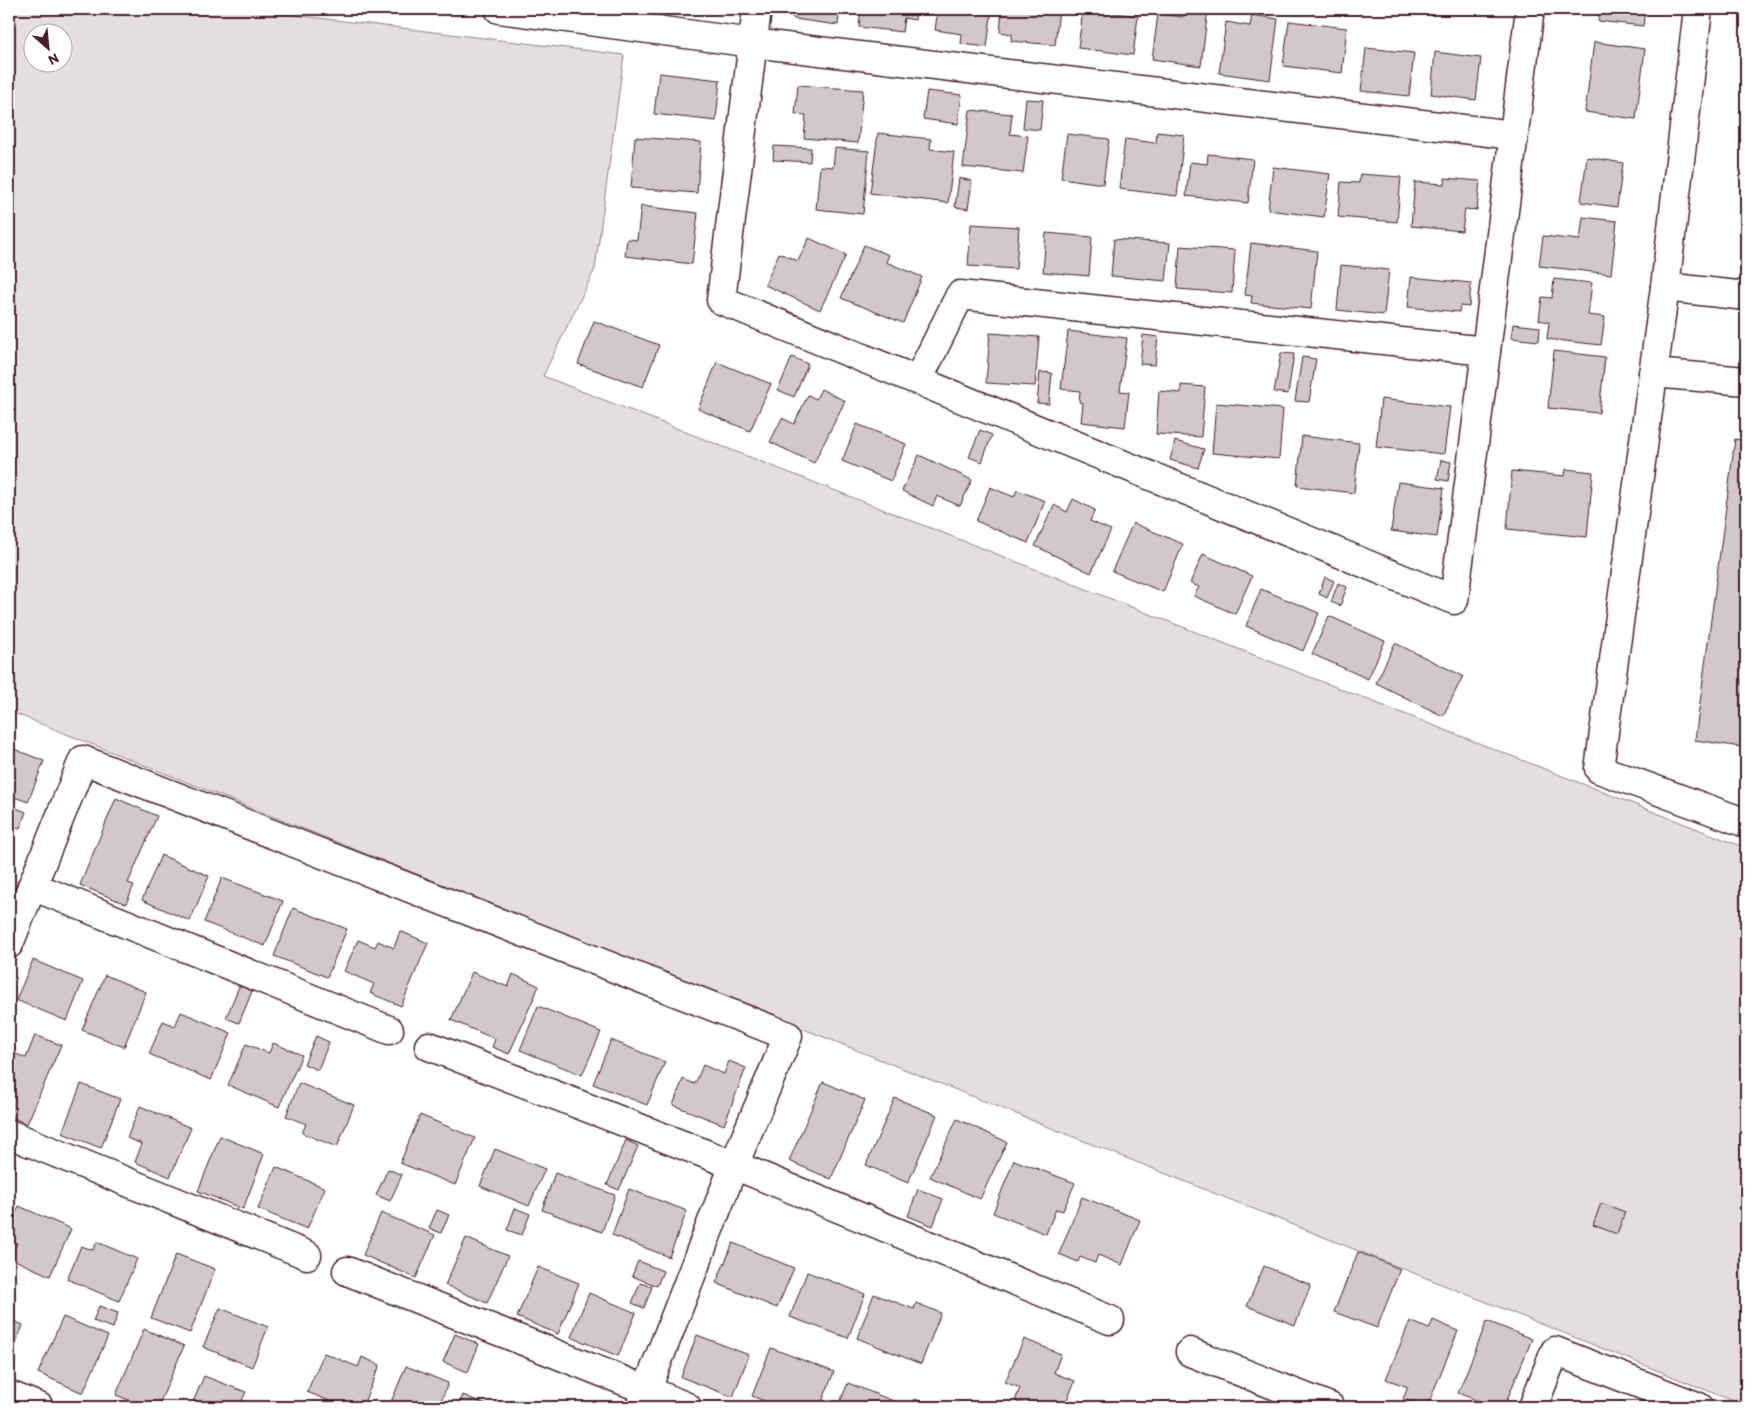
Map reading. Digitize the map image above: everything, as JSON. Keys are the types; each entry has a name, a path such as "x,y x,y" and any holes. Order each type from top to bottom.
{"street":[{"path":"499,9 1513,135"},
{"path":"758,9 722,300 1454,600 1530,9"},
{"path":"1698,9 1665,287 1599,769 1746,823"},
{"path":"1665,287 1746,296"},
{"path":"918,380 960,294 1486,351"},
{"path":"1653,373 1746,381"},
{"path":"9,944 84,760 788,1036 734,1165 644,1399"},
{"path":"32,886 389,1030"},
{"path":"429,1046 734,1165 1110,1320"},
{"path":"9,1134 306,1255"},
{"path":"348,1271 644,1399 687,1407"},
{"path":"1533,1407 1556,1351 1699,1407"},
{"path":"1190,1352 1330,1407"},
{"path":"9,1395 39,1407"}],"shaded area":[{"path":"9,9 244,9 624,55 595,269 543,376 1746,848 1746,1406 9,711"}],"building":[{"path":"785,9 840,9 838,25 794,19"},
{"path":"861,9 916,9 915,20 904,18 902,32 859,27"},
{"path":"938,9 992,9 987,47 961,44 962,34 935,30"},
{"path":"1002,9 1059,9 1055,45 1011,41 1012,34 1000,32"},
{"path":"1083,9 1138,16 1133,55 1078,48"},
{"path":"1184,9 1208,9 1201,66 1152,59 1158,14 1183,17"},
{"path":"1600,9 1645,9 1643,26 1598,21"},
{"path":"1252,15 1278,19 1270,80 1219,73 1226,22 1250,26"},
{"path":"1289,21 1347,28 1342,73 1283,66"},
{"path":"1594,42 1645,49 1636,119 1585,112"},
{"path":"1366,48 1414,53 1409,96 1361,91"},
{"path":"1435,52 1481,58 1476,100 1431,94"},
{"path":"659,73 720,80 716,121 654,114"},
{"path":"798,85 863,90 858,143 804,138 806,115 795,114"},
{"path":"927,91 962,95 958,124 923,119"},
{"path":"1026,99 1043,100 1040,130 1023,128"},
{"path":"970,110 1012,114 1010,134 1028,136 1023,173 963,167"},
{"path":"1157,132 1184,135 1177,196 1119,189 1125,139 1156,143"},
{"path":"878,133 931,139 930,149 954,152 948,203 870,193"},
{"path":"1067,134 1109,139 1103,184 1061,178"},
{"path":"635,137 701,142 697,193 631,188"},
{"path":"774,146 811,148 810,162 773,160"},
{"path":"835,148 869,151 863,214 816,209 820,166 833,167"},
{"path":"1208,154 1253,159 1248,203 1186,196 1190,162 1207,164"},
{"path":"1587,157 1623,163 1617,207 1581,202"},
{"path":"1273,167 1330,174 1324,217 1268,210"},
{"path":"1360,174 1401,177 1397,222 1338,217 1341,182 1359,183"},
{"path":"959,178 972,181 968,209 955,207"},
{"path":"1445,178 1480,181 1477,210 1465,209 1462,231 1411,226 1415,182 1445,184"},
{"path":"641,206 698,213 692,264 625,256 627,239 637,240"},
{"path":"1583,217 1617,221 1611,274 1539,266 1543,236 1580,240"},
{"path":"971,224 1019,227 1016,269 968,266"},
{"path":"1046,233 1092,237 1089,276 1043,272"},
{"path":"809,238 846,255 820,310 765,285 779,253 798,261"},
{"path":"1114,239 1170,243 1166,281 1111,276"},
{"path":"1251,243 1317,251 1311,309 1251,303 1252,296 1245,295"},
{"path":"864,245 889,255 886,262 922,277 903,323 841,298"},
{"path":"1180,246 1235,250 1232,293 1177,289"},
{"path":"1341,265 1389,270 1384,315 1337,310"},
{"path":"1411,277 1471,283 1469,307 1460,306 1459,312 1408,307"},
{"path":"1554,279 1592,283 1588,315 1605,317 1601,345 1547,339 1549,322 1539,320 1542,297 1552,298"},
{"path":"594,321 659,345 643,387 578,364"},
{"path":"1513,324 1540,327 1539,341 1511,338"},
{"path":"1068,331 1127,338 1120,391 1129,392 1125,427 1081,422 1083,403 1079,402 1080,391 1061,389"},
{"path":"990,333 1039,337 1035,386 986,383"},
{"path":"1143,335 1158,337 1155,365 1140,364"},
{"path":"1554,351 1605,357 1599,413 1548,408"},
{"path":"1281,353 1294,354 1288,394 1274,392"},
{"path":"792,357 808,364 794,397 778,390"},
{"path":"1302,357 1316,359 1309,402 1295,401"},
{"path":"717,362 771,384 750,431 698,409"},
{"path":"1040,372 1052,373 1049,404 1037,403"},
{"path":"1181,385 1205,387 1201,437 1156,434 1159,391 1181,393"},
{"path":"821,389 845,401 814,463 770,442 782,418 794,424 808,395 816,399"},
{"path":"1381,399 1450,407 1444,454 1376,447"},
{"path":"1216,403 1283,409 1279,459 1212,453"},
{"path":"857,424 906,444 891,481 842,461"},
{"path":"980,430 992,435 982,462 969,457"},
{"path":"1302,436 1359,443 1354,493 1297,486"},
{"path":"1735,439 1746,441 1746,705 1741,747 1695,740"},
{"path":"1175,441 1204,449 1198,468 1170,460"},
{"path":"919,455 972,480 960,506 937,496 933,506 902,491"},
{"path":"1441,460 1451,462 1448,481 1437,479"},
{"path":"1566,469 1593,472 1587,537 1507,529 1512,471 1565,476"},
{"path":"1398,482 1444,488 1437,537 1391,531"},
{"path":"990,487 1014,497 1017,490 1045,501 1028,543 976,521"},
{"path":"1073,499 1095,510 1090,521 1111,530 1091,573 1035,546 1054,505 1067,512"},
{"path":"1133,523 1183,544 1163,592 1112,571"},
{"path":"1203,554 1252,576 1235,614 1194,596 1199,587 1190,583"},
{"path":"1325,577 1334,581 1327,598 1319,594"},
{"path":"1338,583 1347,587 1340,606 1331,602"},
{"path":"1261,589 1319,613 1303,651 1246,626"},
{"path":"1329,616 1385,641 1368,679 1312,654"},
{"path":"1395,643 1463,676 1443,716 1376,683"},
{"path":"9,747 44,761 28,802 9,795"},
{"path":"116,798 157,816 128,883 134,885 126,904 80,885"},
{"path":"9,805 26,812 20,828 9,824"},
{"path":"9,844 14,846 9,859"},
{"path":"161,855 209,876 190,921 142,900"},
{"path":"222,878 283,901 265,946 204,922"},
{"path":"293,908 347,929 327,977 274,956"},
{"path":"400,931 428,943 401,1006 370,993 374,984 344,971 358,940 375,947 378,941 394,948"},
{"path":"33,960 83,981 67,1021 16,1000"},
{"path":"472,972 508,987 513,974 539,986 509,1054 492,1047 495,1039 451,1020"},
{"path":"105,975 146,992 124,1047 82,1030"},
{"path":"240,984 253,989 239,1023 226,1018"},
{"path":"538,1006 601,1032 582,1075 520,1050"},
{"path":"181,1012 231,1033 211,1080 149,1054 163,1021 175,1026"},
{"path":"35,1035 61,1045 27,1124 9,1116 9,1051 26,1058"},
{"path":"316,1036 329,1042 318,1070 304,1064"},
{"path":"611,1040 665,1062 647,1105 593,1084"},
{"path":"273,1043 302,1055 279,1107 228,1085 246,1044 269,1053"},
{"path":"729,1061 746,1068 724,1125 673,1105 683,1079 695,1084 703,1065 724,1074"},
{"path":"823,1082 865,1100 831,1179 789,1161"},
{"path":"299,1083 354,1105 337,1147 302,1133 306,1124 286,1116"},
{"path":"81,1084 120,1099 101,1148 62,1133"},
{"path":"895,1098 937,1115 908,1183 866,1165"},
{"path":"140,1106 191,1128 170,1177 135,1162 142,1144 127,1138"},
{"path":"420,1115 475,1138 455,1185 400,1163"},
{"path":"957,1119 1007,1142 980,1199 930,1177"},
{"path":"220,1136 264,1154 243,1209 198,1191"},
{"path":"626,1140 638,1146 619,1190 607,1185"},
{"path":"495,1149 545,1169 529,1206 480,1186"},
{"path":"1014,1160 1075,1183 1063,1211 1056,1209 1046,1234 993,1213"},
{"path":"9,1162 16,1165 9,1183"},
{"path":"276,1167 325,1188 307,1229 258,1209"},
{"path":"388,1169 402,1175 390,1201 376,1195"},
{"path":"555,1173 615,1195 602,1232 542,1210"},
{"path":"629,1189 687,1211 669,1257 612,1235"},
{"path":"918,1189 943,1199 933,1226 908,1216"},
{"path":"1082,1197 1140,1220 1122,1265 1098,1255 1095,1263 1080,1257 1078,1262 1059,1254"},
{"path":"1601,1203 1625,1212 1617,1234 1593,1225"},
{"path":"19,1206 71,1229 50,1276 10,1258 17,1243 9,1239 9,1229"},
{"path":"515,1208 530,1214 522,1235 507,1230"},
{"path":"437,1210 449,1215 441,1233 429,1228"},
{"path":"381,1213 435,1235 416,1278 363,1255"},
{"path":"466,1238 508,1256 487,1303 445,1285"},
{"path":"97,1242 137,1259 119,1301 67,1279 81,1246 93,1250"},
{"path":"733,1243 794,1268 777,1308 716,1283"},
{"path":"1358,1252 1400,1269 1377,1328 1334,1312"},
{"path":"176,1254 215,1269 190,1333 151,1318"},
{"path":"638,1261 663,1271 657,1286 632,1276"},
{"path":"1264,1266 1311,1285 1295,1325 1247,1306"},
{"path":"538,1267 579,1283 558,1334 517,1317"},
{"path":"807,1272 865,1294 848,1338 790,1317"},
{"path":"640,1283 652,1287 644,1308 632,1303"},
{"path":"589,1293 636,1313 618,1356 571,1337"},
{"path":"874,1294 914,1309 916,1303 941,1313 921,1364 857,1338"},
{"path":"99,1306 118,1313 113,1328 93,1321"},
{"path":"220,1308 268,1327 252,1367 203,1347"},
{"path":"63,1317 108,1336 83,1393 38,1373"},
{"path":"9,1319 23,1325 9,1361"},
{"path":"1433,1320 1458,1331 1427,1407 1423,1407 1403,1399 1408,1387 1386,1379 1410,1321 1429,1329"},
{"path":"1487,1321 1532,1339 1504,1407 1494,1407 1458,1393"},
{"path":"144,1329 184,1346 158,1407 146,1407 116,1395"},
{"path":"455,1334 479,1344 468,1372 443,1362"},
{"path":"697,1335 749,1355 733,1397 681,1377"},
{"path":"1024,1339 1061,1354 1054,1373 1075,1381 1064,1407 1031,1407 1015,1401 1020,1388 1005,1382"},
{"path":"771,1348 834,1372 820,1407 780,1407 752,1396"},
{"path":"324,1353 358,1367 362,1357 380,1365 362,1407 344,1407 307,1392"},
{"path":"406,1366 448,1383 439,1407 389,1407"},
{"path":"204,1376 246,1392 239,1407 191,1407"},
{"path":"848,1383 901,1404 900,1407 838,1407"},
{"path":"463,1395 492,1407 458,1407"},
{"path":"915,1399 935,1407 912,1407"}]}
